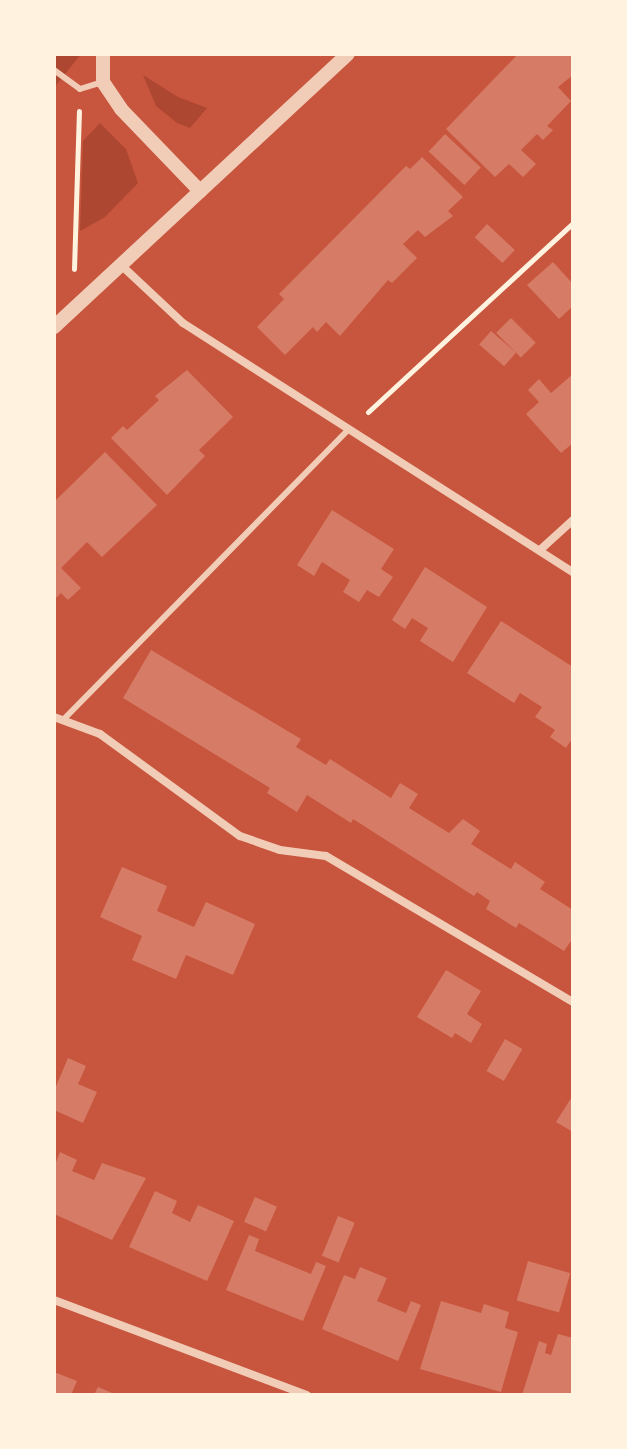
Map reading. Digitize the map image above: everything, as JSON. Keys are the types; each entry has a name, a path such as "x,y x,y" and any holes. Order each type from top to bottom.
{"street":[{"path":"103,54 103,82 121,109 200,191"},
{"path":"54,327 348,54"},
{"path":"121,265 183,323 573,572"},
{"path":"540,550 573,520"},
{"path":"59,718 100,734 240,836 280,850 326,856 573,1002"},
{"path":"54,1300 307,1395"}],"lane":[{"path":"54,70 80,89 103,82"},
{"path":"59,718 349,429"}],"path":[{"path":"73,310 80,89"},
{"path":"349,429 573,223"}],"shaded area":[{"path":"54,54 81,54 54,88"},
{"path":"143,75 178,97 207,108 190,128 177,123 156,106"},
{"path":"100,123 126,149 138,183 105,217 80,231 83,141"}],"building":[{"path":"518,54 573,54 573,75 558,87 571,101 547,126 553,130 543,140 537,134 521,150 536,164 523,177 509,164 495,177 446,129"},
{"path":"445,134 481,167 464,185 429,152"},
{"path":"422,157 463,197 448,211 453,216 425,237 418,230 403,244 417,258 392,283 388,280 340,336 326,322 317,332 313,327 285,355 257,327 284,299 279,294 406,166 410,169"},
{"path":"487,224 515,250 503,263 475,237"},
{"path":"553,262 573,284 573,306 559,319 527,285"},
{"path":"511,318 536,343 521,358 496,333"},
{"path":"491,331 516,353 504,366 479,345"},
{"path":"187,370 233,417 199,450 205,456 167,495 111,438 123,426 127,430 159,400 155,396"},
{"path":"573,374 573,443 561,453 526,414 539,402 528,390 539,379 551,393"},
{"path":"105,452 157,505 102,557 87,542 61,568 81,588 68,600 61,593 54,600 54,502"},
{"path":"332,510 394,549 381,569 393,577 379,597 367,590 359,602 343,592 350,580 322,562 314,576 297,565"},
{"path":"425,567 487,607 453,662 420,641 428,628 412,618 405,629 392,620"},
{"path":"501,621 573,667 573,737 566,748 550,737 555,730 535,717 542,707 520,693 514,703 467,673"},
{"path":"151,650 301,739 296,747 326,765 330,759 391,798 400,783 418,794 409,808 449,833 463,819 480,831 471,844 511,869 515,862 545,882 540,889 573,910 573,938 564,951 519,923 516,928 486,909 490,901 477,892 474,896 353,819 351,823 307,795 297,812 267,793 270,788 123,698"},
{"path":"122,867 167,886 157,911 194,927 206,902 255,924 233,975 186,955 176,979 132,960 142,936 100,917"},
{"path":"446,970 481,991 467,1014 482,1024 471,1043 455,1033 452,1038 417,1017"},
{"path":"505,1039 522,1049 504,1081 487,1071"},
{"path":"68,1058 86,1066 78,1084 97,1092 83,1123 54,1110 54,1091"},
{"path":"573,1095 573,1132 556,1122"},
{"path":"60,1152 77,1160 72,1171 94,1180 102,1163 146,1178 112,1240 54,1214 54,1167"},
{"path":"155,1191 177,1201 172,1213 190,1222 198,1205 234,1221 207,1281 129,1247"},
{"path":"255,1197 277,1207 266,1231 244,1222"},
{"path":"338,1216 355,1223 339,1263 322,1256"},
{"path":"249,1235 259,1239 255,1251 311,1274 316,1262 326,1266 303,1321 226,1290"},
{"path":"528,1261 570,1273 559,1313 517,1300"},
{"path":"360,1267 387,1278 377,1301 406,1313 411,1301 421,1305 398,1361 322,1329 344,1275 355,1279"},
{"path":"441,1301 481,1313 484,1304 509,1312 505,1328 518,1332 501,1392 420,1369"},
{"path":"558,1334 573,1338 573,1395 522,1395 539,1341 547,1344 545,1353 551,1355"},
{"path":"54,1372 77,1381 71,1395 54,1395"},
{"path":"98,1387 117,1395 94,1395"}]}
